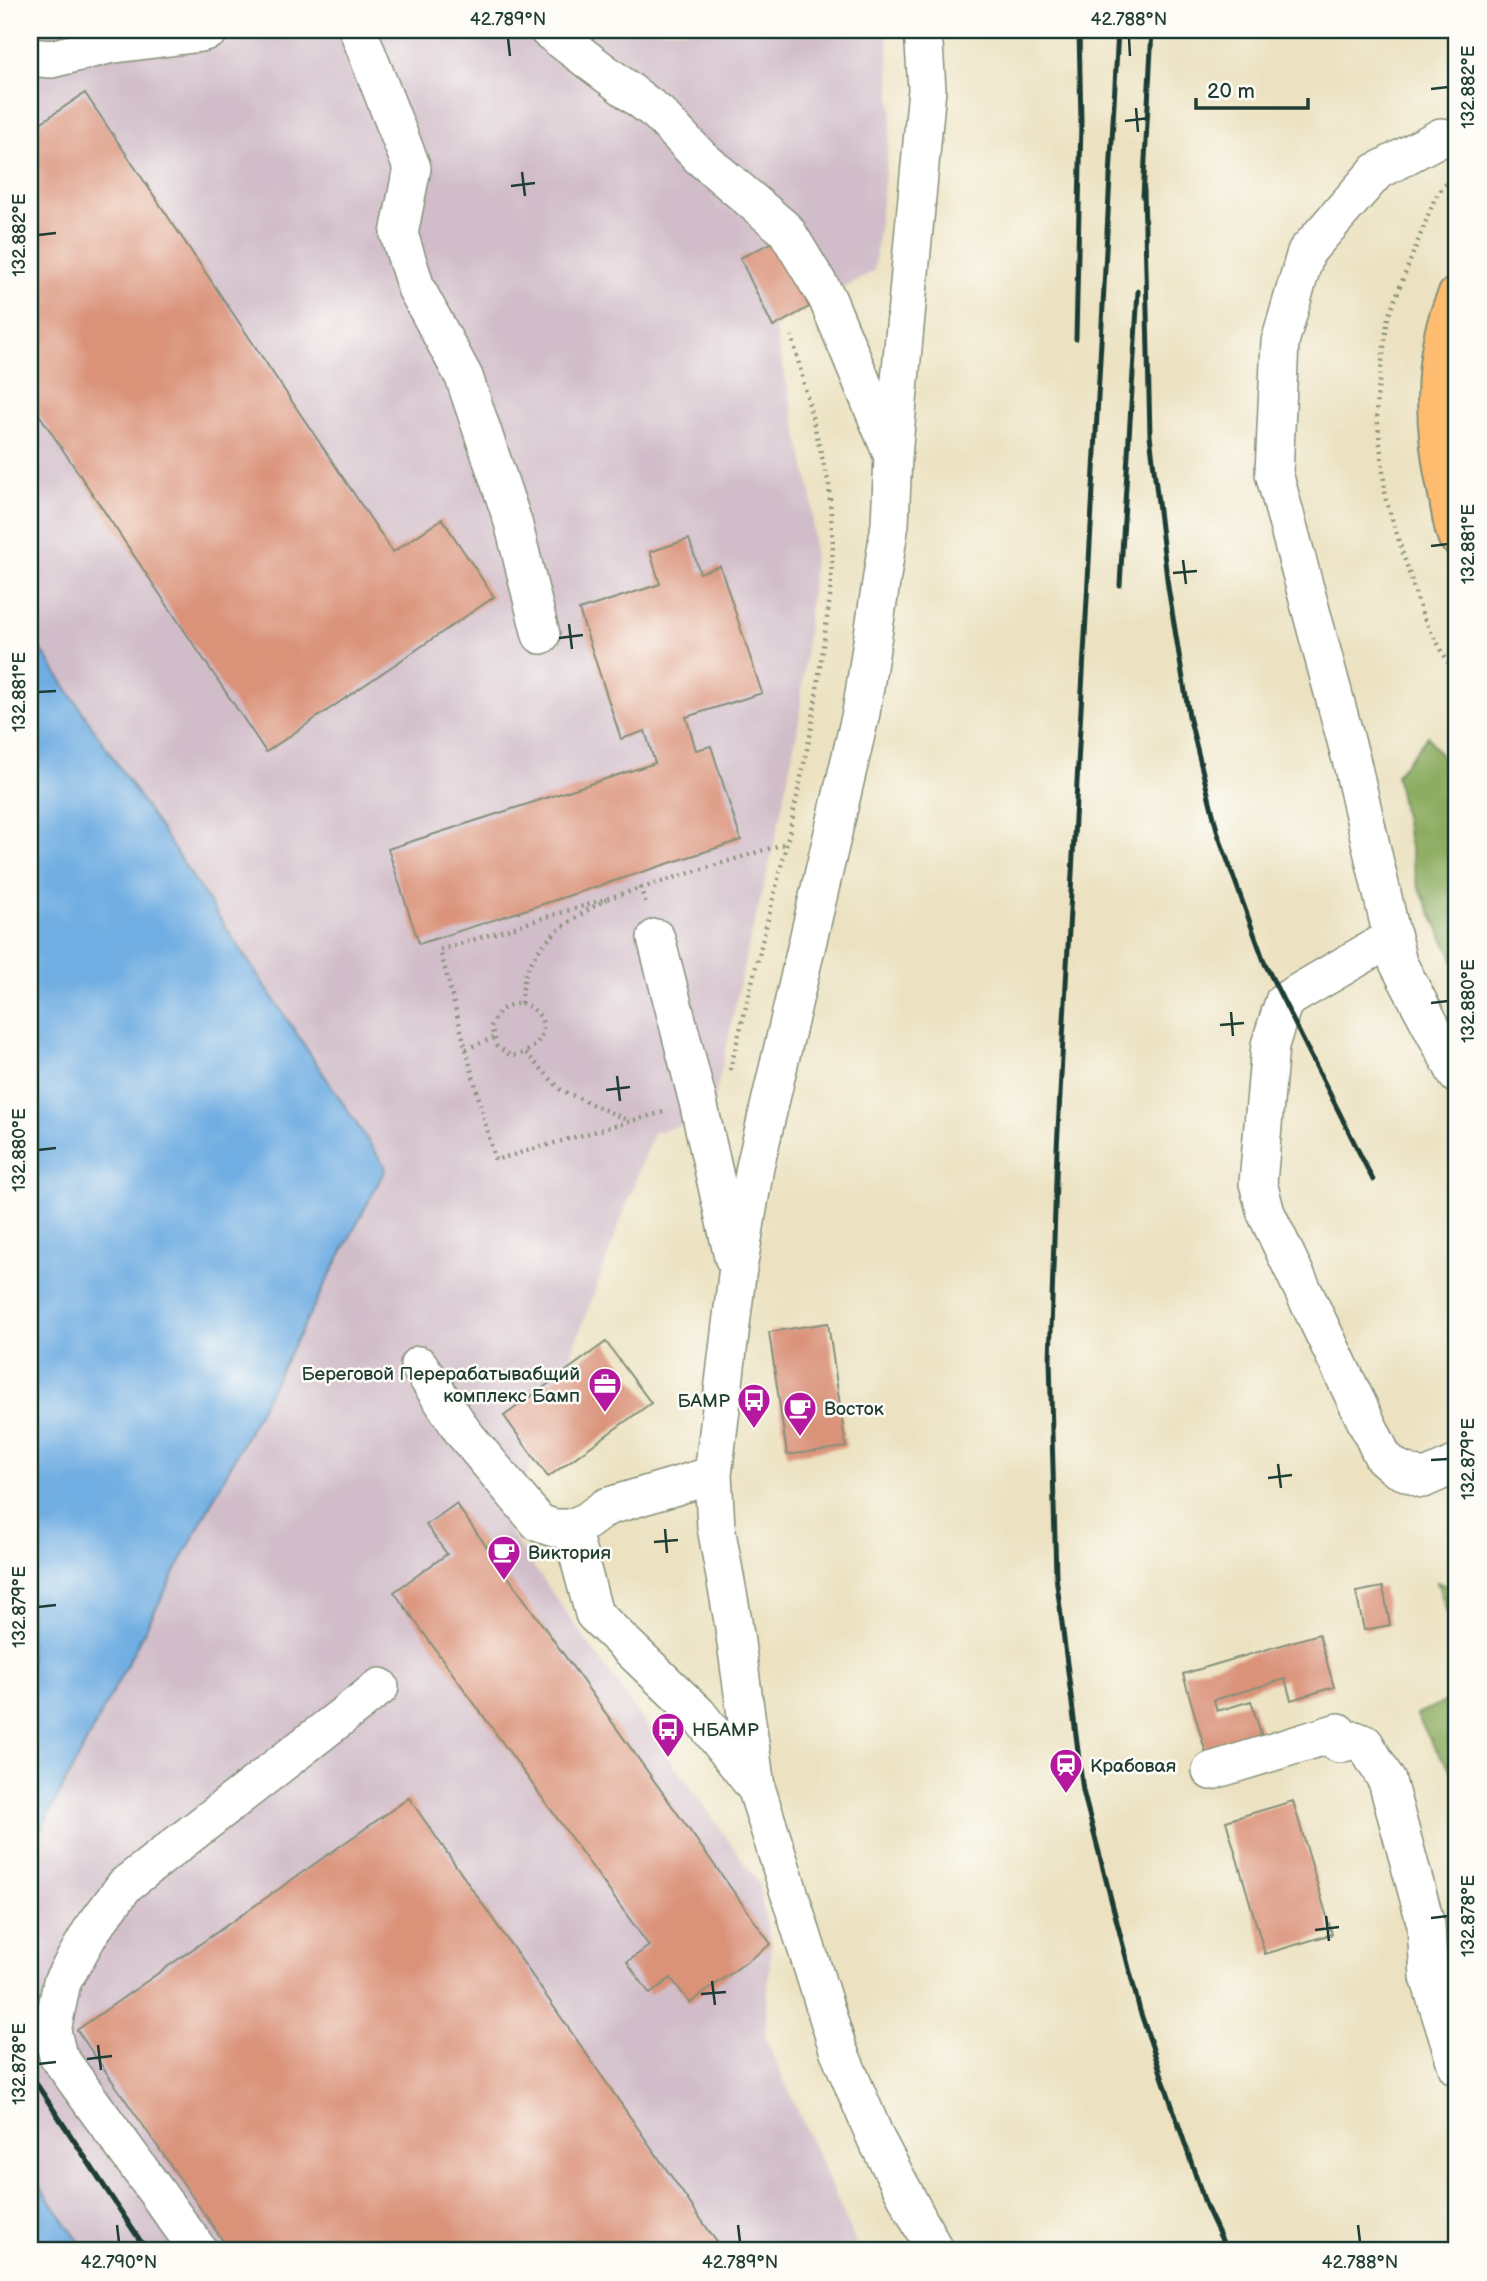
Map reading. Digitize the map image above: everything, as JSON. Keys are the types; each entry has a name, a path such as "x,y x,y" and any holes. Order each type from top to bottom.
{"main road":[{"path":"1457,296 1448,317 1437,376 1439,450 1457,536"}],"street":[{"path":"30,57 51,59 108,45 210,30"},
{"path":"358,30 412,168 399,234 412,278 464,377 513,522 541,635"},
{"path":"548,30 658,113 700,158 786,230 827,298 893,456"},
{"path":"923,30 927,89 893,456 890,524 861,713 755,1167 737,1275 713,1475 716,1527 733,1621 756,1787 838,2049 876,2139 935,2251"},
{"path":"1457,140 1441,137 1376,172 1306,252 1280,342 1274,473 1352,763 1398,963 1457,1075"},
{"path":"1392,937 1284,1001 1270,1045 1258,1183 1266,1213 1383,1457 1396,1468 1423,1479 1457,1464"},
{"path":"656,938 698,1102 737,1275"},
{"path":"419,1365 463,1432 538,1523 554,1528 571,1528 587,1521 606,1507 713,1475"},
{"path":"571,1528 594,1614 698,1714 756,1787"},
{"path":"199,2251 58,2056 52,2031 62,1982 91,1931 125,1885 380,1687"},
{"path":"1211,1771 1338,1732 1339,1744 1355,1740 1365,1744 1387,1781 1426,1925 1443,1972 1457,2067"}],"path":[{"path":"787,843 440,950 495,1160 723,1096 787,843 816,700 830,597 833,544 829,485 792,336"},
{"path":"521,1003 526,974 537,953 572,918 617,894"},
{"path":"521,1003 528,1005 540,1016 543,1025 542,1037 538,1045 526,1053 511,1056 497,1046 491,1027 495,1016 508,1004 521,1003"},
{"path":"466,1049 493,1038"},
{"path":"526,1053 561,1090 630,1122"}],"shaded area":[{"path":"30,30 887,30 892,114 874,271 774,327 812,497 814,559 799,722 776,837 746,956 711,1117 653,1133 507,1529 758,1882 771,1944 765,2037 860,2251 86,2251 30,2173 30,1850 386,1168 30,633"}],"green space":[{"path":"1428,736 1457,782 1457,967 1417,884 1396,775"},
{"path":"1437,1582 1457,1591 1457,1641"},
{"path":"1457,1697 1457,1778 1433,1745 1416,1714"}],"water":[{"path":"30,633 386,1168 30,1850"},
{"path":"30,2173 86,2251 30,2251"}],"building":[{"path":"85,93 393,552 442,519 494,597 266,752 30,401 30,130"},
{"path":"777,240 809,307 773,327 740,258"},
{"path":"689,539 700,573 720,566 762,693 686,717 696,750 711,746 741,840 419,944 388,849 655,763 645,731 621,739 579,610 660,584 650,552"},
{"path":"828,1323 846,1447 787,1455 769,1332"},
{"path":"606,1342 651,1403 548,1477 504,1416"},
{"path":"456,1504 771,1944 690,2003 671,1978 650,1994 627,1962 649,1946 394,1592 447,1554 426,1525"},
{"path":"1383,1587 1390,1625 1364,1630 1356,1592"},
{"path":"1319,1634 1334,1687 1291,1700 1285,1679 1214,1700 1217,1711 1251,1701 1264,1744 1208,1760 1183,1674"},
{"path":"409,1798 723,2251 230,2251 77,2030"},
{"path":"1293,1801 1332,1934 1265,1954 1226,1821"}],"railway":[{"path":"1076,339 1081,122 1079,30"},
{"path":"1118,30 1057,1149 1050,1360 1056,1576 1083,1791 1140,2011 1206,2206 1227,2251"},
{"path":"1143,197 1152,30"},
{"path":"1144,189 1150,435 1168,587 1189,716 1218,834 1265,964 1373,1180"},
{"path":"1120,585 1138,291"},
{"path":"30,2074 147,2251"}],"place":[{"name":"Береговой Перерабатывабщий комплекс Бамп","path":"605,1414"},
{"name":"БАМР","path":"754,1430"},
{"name":"Восток","path":"800,1438"},
{"name":"Виктория","path":"504,1582"},
{"name":"НБАМР","path":"668,1759"},
{"name":"Крабовая","path":"1066,1795"}]}
